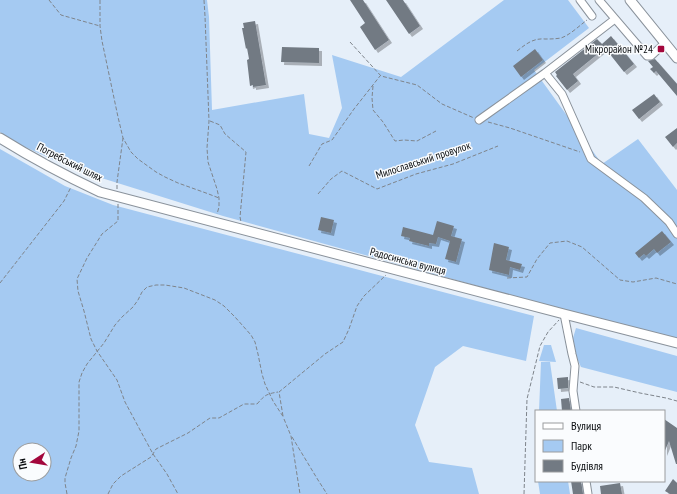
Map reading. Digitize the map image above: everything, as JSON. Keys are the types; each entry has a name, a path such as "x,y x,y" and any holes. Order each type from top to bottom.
{"main road":[{"path":"630,0 677,58"},
{"name":"Погребський шлях","path":"0,138 74,180 100,192 132,201"},
{"name":"Радосинська вулиця","path":"132,201 677,343"}],"street":[{"path":"580,0 592,16"},
{"path":"599,0 647,56 651,56 665,43"},
{"path":"479,120 545,73 615,19"},
{"path":"545,73 562,94 591,158 644,198 669,222 677,234"},
{"path":"564,314 575,366 573,391 576,410"},
{"path":"586,482 588,494"}],"path":[{"path":"49,0 62,15 100,26"},
{"path":"100,0 100,26 102,41 123,138 131,152 156,172 178,184 219,198"},
{"path":"204,0 209,121 207,148 208,162 219,198 219,207 215,223"},
{"path":"517,51 528,42 538,39 560,38 569,34 592,16"},
{"path":"350,42 381,76 417,85 442,104 479,120 510,128 579,151 591,158"},
{"path":"309,166 322,144 332,140 354,109 381,76"},
{"path":"373,85 373,110 383,122 395,141 417,141 436,131"},
{"path":"209,121 220,126 225,134 246,152 240,217 244,230"},
{"path":"123,138 117,182 118,221 102,234 86,258 77,280 78,292 91,339 97,351 118,380 125,402 153,454 167,474 178,494"},
{"name":"Милославський провулок","path":"318,194 331,179 342,171 377,189 416,174 453,164 498,146"},
{"path":"0,283 64,201 74,180"},
{"path":"507,278 527,277 537,260 550,244 567,241 582,247 620,280 633,282 656,278 677,284"},
{"path":"108,494 113,484 121,476 151,457 156,449 188,433 210,418 219,418 244,404 257,404 264,396 279,392 325,354 343,342 357,306 364,296 392,269"},
{"path":"67,494 65,483 79,431 79,382 82,373 115,325 133,307 142,292 147,287 165,285 184,288 219,303 235,317 251,335 255,342 262,374 269,394 284,418"},
{"path":"524,494 527,399 540,346 548,332 564,314"},
{"path":"574,379 594,387 614,387 677,401"},
{"path":"279,392 284,418 291,436 327,494"},
{"path":"291,436 300,494"}],"green space":[{"path":"0,0 207,0 209,17 212,110 304,94 309,134 329,138 342,108 332,55 401,77 504,0 568,0 589,28 534,70 602,164 638,139 677,190 677,339 223,216 76,170 14,142 0,132"},
{"path":"0,149 65,186 113,205 534,316 526,361 463,346 435,367 415,425 429,462 472,468 479,494 0,494"},
{"path":"576,328 677,356 677,392 581,367 574,352 573,338"},
{"path":"544,345 551,345 556,362 539,361"},
{"path":"541,362 550,362 557,410 539,410"},
{"path":"538,482 568,482 570,494 540,494"}],"building":[{"path":"350,0 363,0 389,40 375,50 360,27 365,23"},
{"path":"386,0 403,0 420,26 409,34"},
{"path":"255,21 266,85 253,87 253,85 250,86 247,60 249,59 242,28 244,28 243,23"},
{"path":"611,36 634,64 624,72 605,48 573,74 578,81 567,90 556,76 557,75 555,72 597,39 602,44"},
{"path":"282,47 319,48 319,63 281,62"},
{"path":"535,49 543,60 521,77 513,66"},
{"path":"655,59 677,84 677,96 656,71 654,73 650,69 653,67 648,61"},
{"path":"654,94 660,102 639,119 632,110"},
{"path":"677,128 677,143 673,147 665,137"},
{"path":"321,217 334,220 331,233 318,230"},
{"path":"437,221 454,226 451,236 462,239 456,262 445,259 450,241 438,237 436,244 429,243 429,246 409,241 410,238 401,236 403,227 433,235"},
{"path":"662,231 671,242 657,253 654,249 646,256 644,254 639,258 635,253"},
{"path":"494,243 509,247 506,260 522,264 520,270 510,267 509,275 489,270"},
{"path":"568,377 568,388 558,389 557,378"},
{"path":"569,398 571,410 562,410 561,399"},
{"path":"665,420 677,428 677,464 676,464 669,441 665,451"},
{"path":"673,479 677,483 677,494 670,494 665,491"},
{"path":"571,482 581,482 583,494 573,494"},
{"path":"620,483 622,494 601,494 600,486"}],"place":[{"name":"Мікрорайон №24","path":"661,49"}]}
